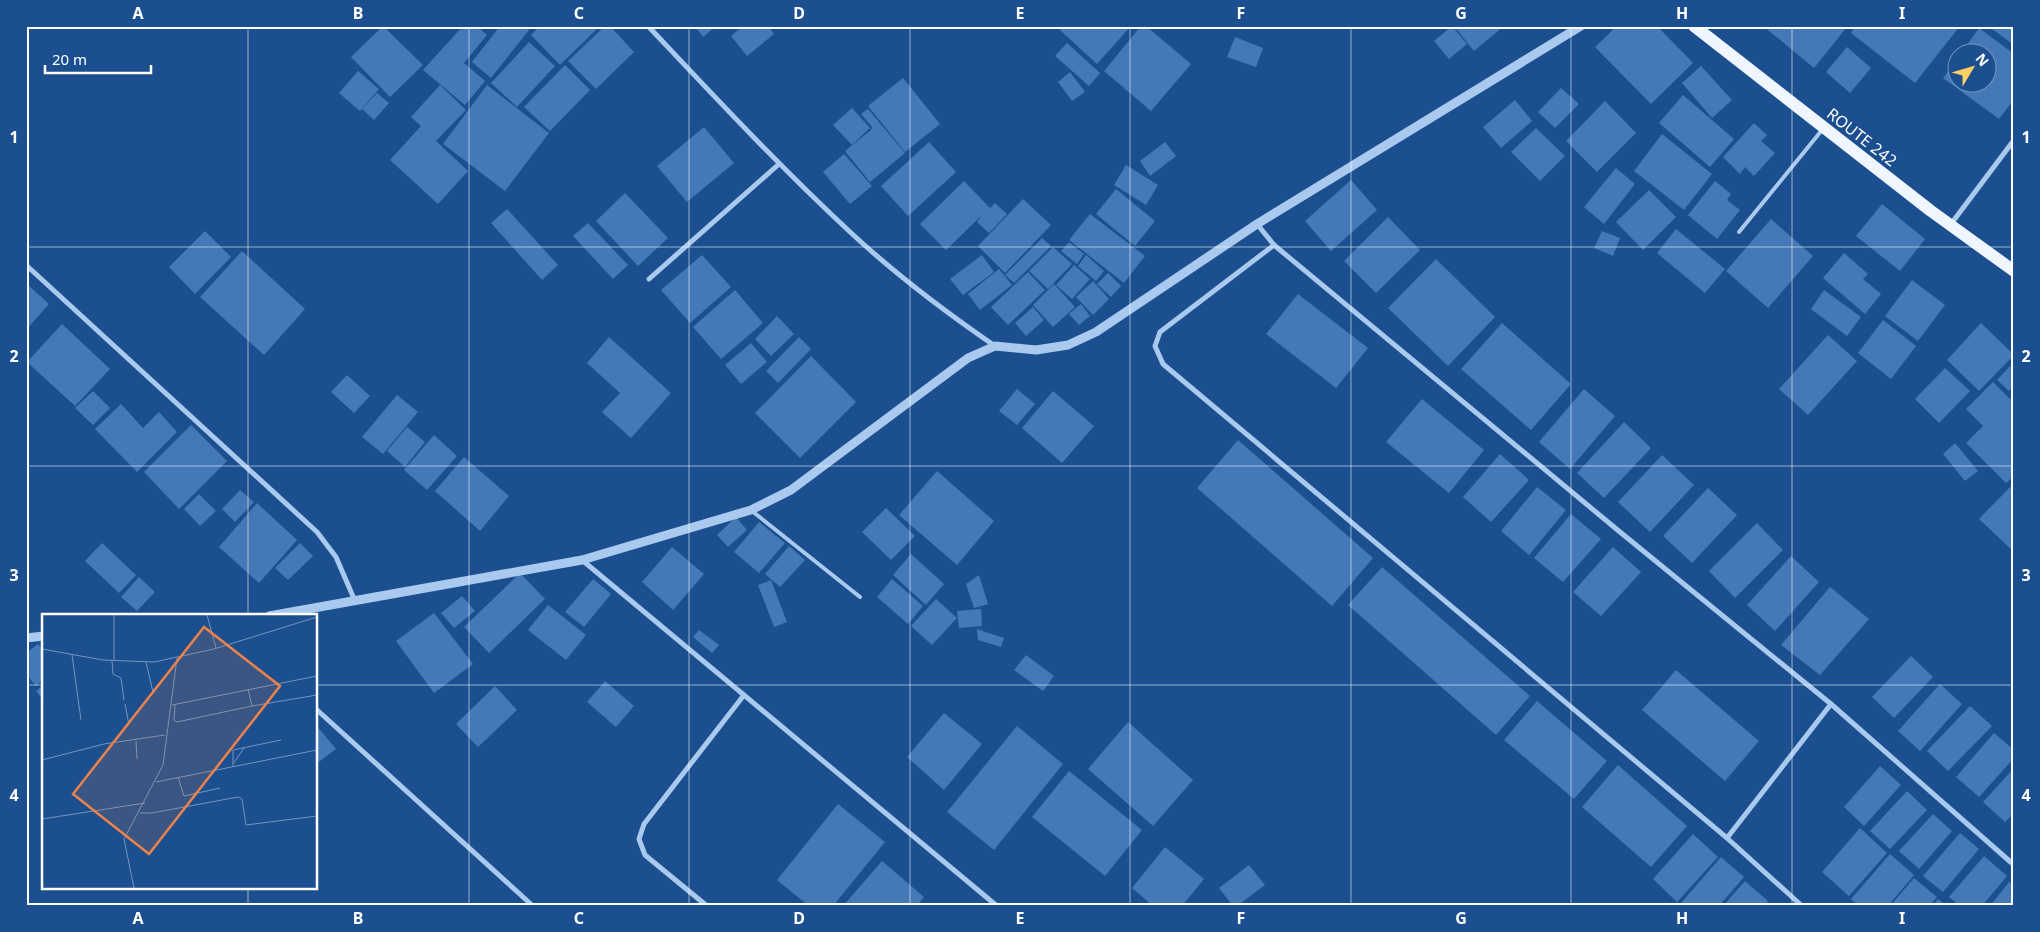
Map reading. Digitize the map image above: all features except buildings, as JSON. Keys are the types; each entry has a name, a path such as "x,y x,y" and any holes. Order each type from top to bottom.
{"main road":[{"name":"ROUTE 242","path":"1694,26 1931,211 2014,270"}],"street":[{"path":"648,26 779,164 865,245 959,322 995,346 1036,350 1068,346 1096,332 1257,224 1581,26"},
{"path":"1951,224 2014,140"},
{"path":"649,280 779,164"},
{"path":"1257,224 1274,245 1830,704 2014,865"},
{"path":"1274,245 1160,332 1155,346 1163,364 1727,838 1802,906"},
{"path":"26,265 317,532 336,557 355,601"},
{"path":"280,614 582,560 750,510 791,490 968,358 995,346"},
{"path":"582,560 997,906"},
{"path":"26,638 42,636"},
{"path":"707,906 645,855 639,839 644,824 744,694"},
{"path":"1727,838 1830,704"},
{"path":"318,711 532,906"}],"lane":[{"path":"1739,232 1824,128"},
{"path":"750,510 860,597"}]}
